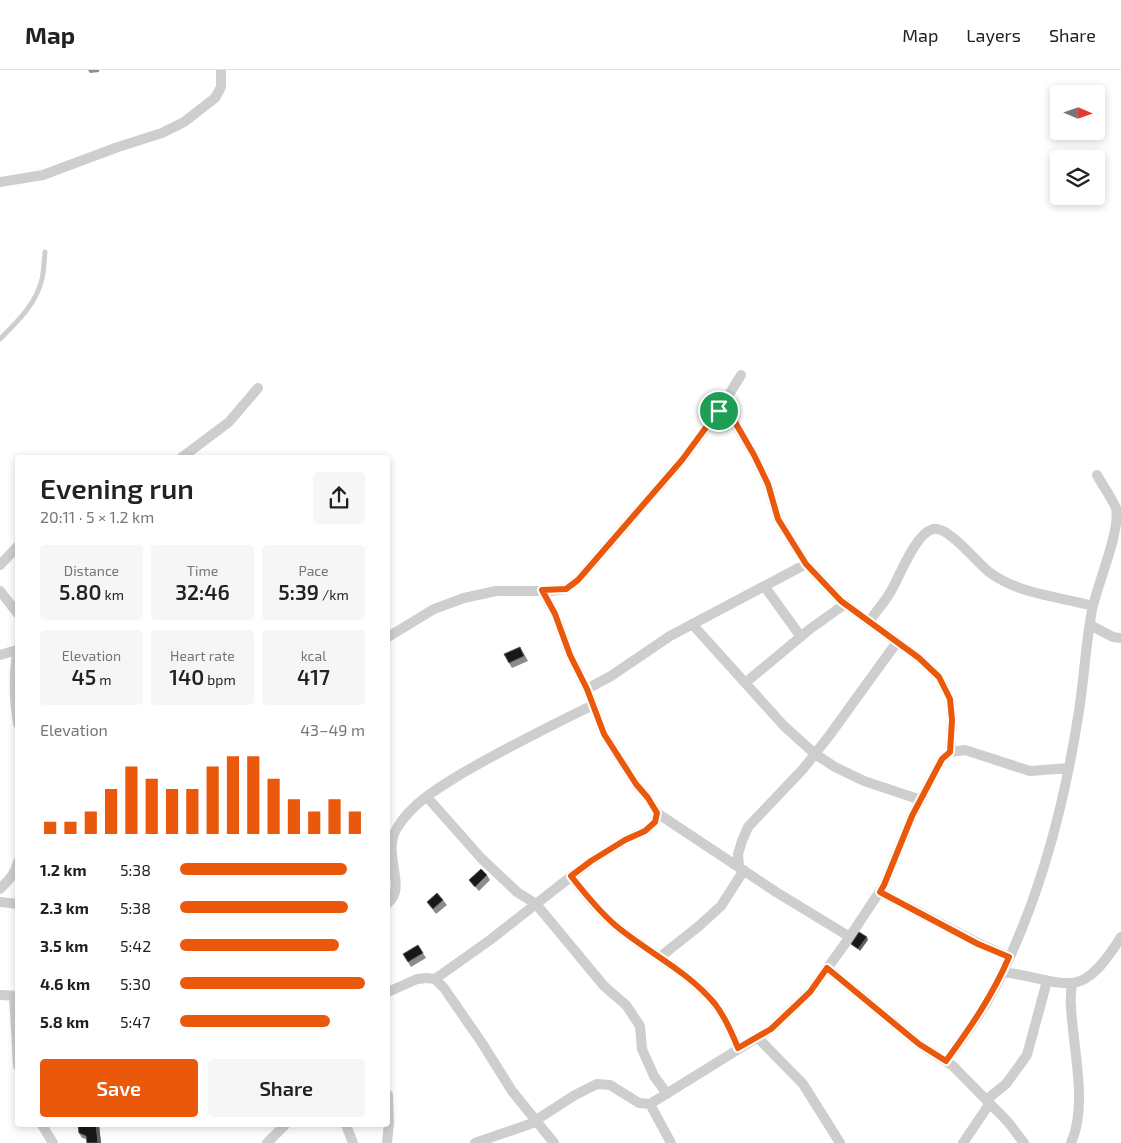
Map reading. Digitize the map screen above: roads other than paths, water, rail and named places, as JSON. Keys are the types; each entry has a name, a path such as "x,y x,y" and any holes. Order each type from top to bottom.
{"street":[{"path":"0,182 43,174 162,133 177,126 215,98 221,87 220,70"},
{"path":"390,636 434,609 464,598 496,591 566,589 578,580 682,460 724,403 741,375"},
{"path":"185,455 229,422 258,388"},
{"path":"724,403 754,455 768,484 778,519 806,564 845,604 919,658 939,677 950,699 952,720 950,752"},
{"path":"946,1061 976,1019 1009,957 1042,872 1070,768 1093,606 1114,540 1117,523 1116,509 1097,475"},
{"path":"869,622 891,591 919,540 931,530 936,529 951,536 988,571 1007,584 1025,591 1093,606"},
{"path":"0,565 15,549"},
{"path":"587,689 611,676 670,636 806,564"},
{"path":"765,587 801,637"},
{"path":"542,590 555,614 570,655 587,689 604,734 657,813 741,869 850,937"},
{"path":"0,591 15,610"},
{"path":"745,683 845,604"},
{"path":"692,624 784,726 815,754 835,767 864,781 921,800"},
{"path":"1090,625 1121,638"},
{"path":"660,957 721,906 741,869 738,854 748,827 815,754 897,642"},
{"path":"0,655 15,650"},
{"path":"15,666 15,706"},
{"path":"390,901 396,891 391,852 393,837 410,810 444,785 512,745 593,705"},
{"path":"475,1143 530,1124 575,1095 597,1084 610,1085 639,1103 650,1104 771,1029 803,998 827,968 880,892 912,816 942,759 950,752 965,750 1030,771 1070,768"},
{"path":"427,797 481,858 517,892 536,904 604,986 626,1005 640,1026 642,1049 654,1076 667,1094"},
{"path":"436,980 591,861 625,840 645,831 655,822 657,813"},
{"path":"0,889 15,872"},
{"path":"571,876 594,905 616,926 687,977 715,1004 727,1023 738,1048"},
{"path":"880,892 978,944 1009,957"},
{"path":"0,902 15,904"},
{"path":"1002,972 1047,982 1072,984 1085,980 1095,972 1109,957 1121,936"},
{"path":"827,968 919,1044 953,1066 1008,1122 1024,1143"},
{"path":"390,991 417,979 427,978 436,980 444,988 482,1043 512,1091 554,1143"},
{"path":"963,1143 988,1102 1006,1084 1027,1055 1047,982"},
{"path":"1071,1143 1075,1134 1078,1111 1077,1071 1070,1005 1072,984"},
{"path":"0,995 15,996"},
{"path":"757,1037 803,1084 840,1143"},
{"path":"650,1104 671,1143"},
{"path":"43,1127 53,1143"},
{"path":"268,1143 283,1127"},
{"path":"347,1127 354,1143"},
{"path":"387,1143 389,1127"}],"lane":[{"path":"0,339 17,322 34,300 42,279 45,252"}]}
